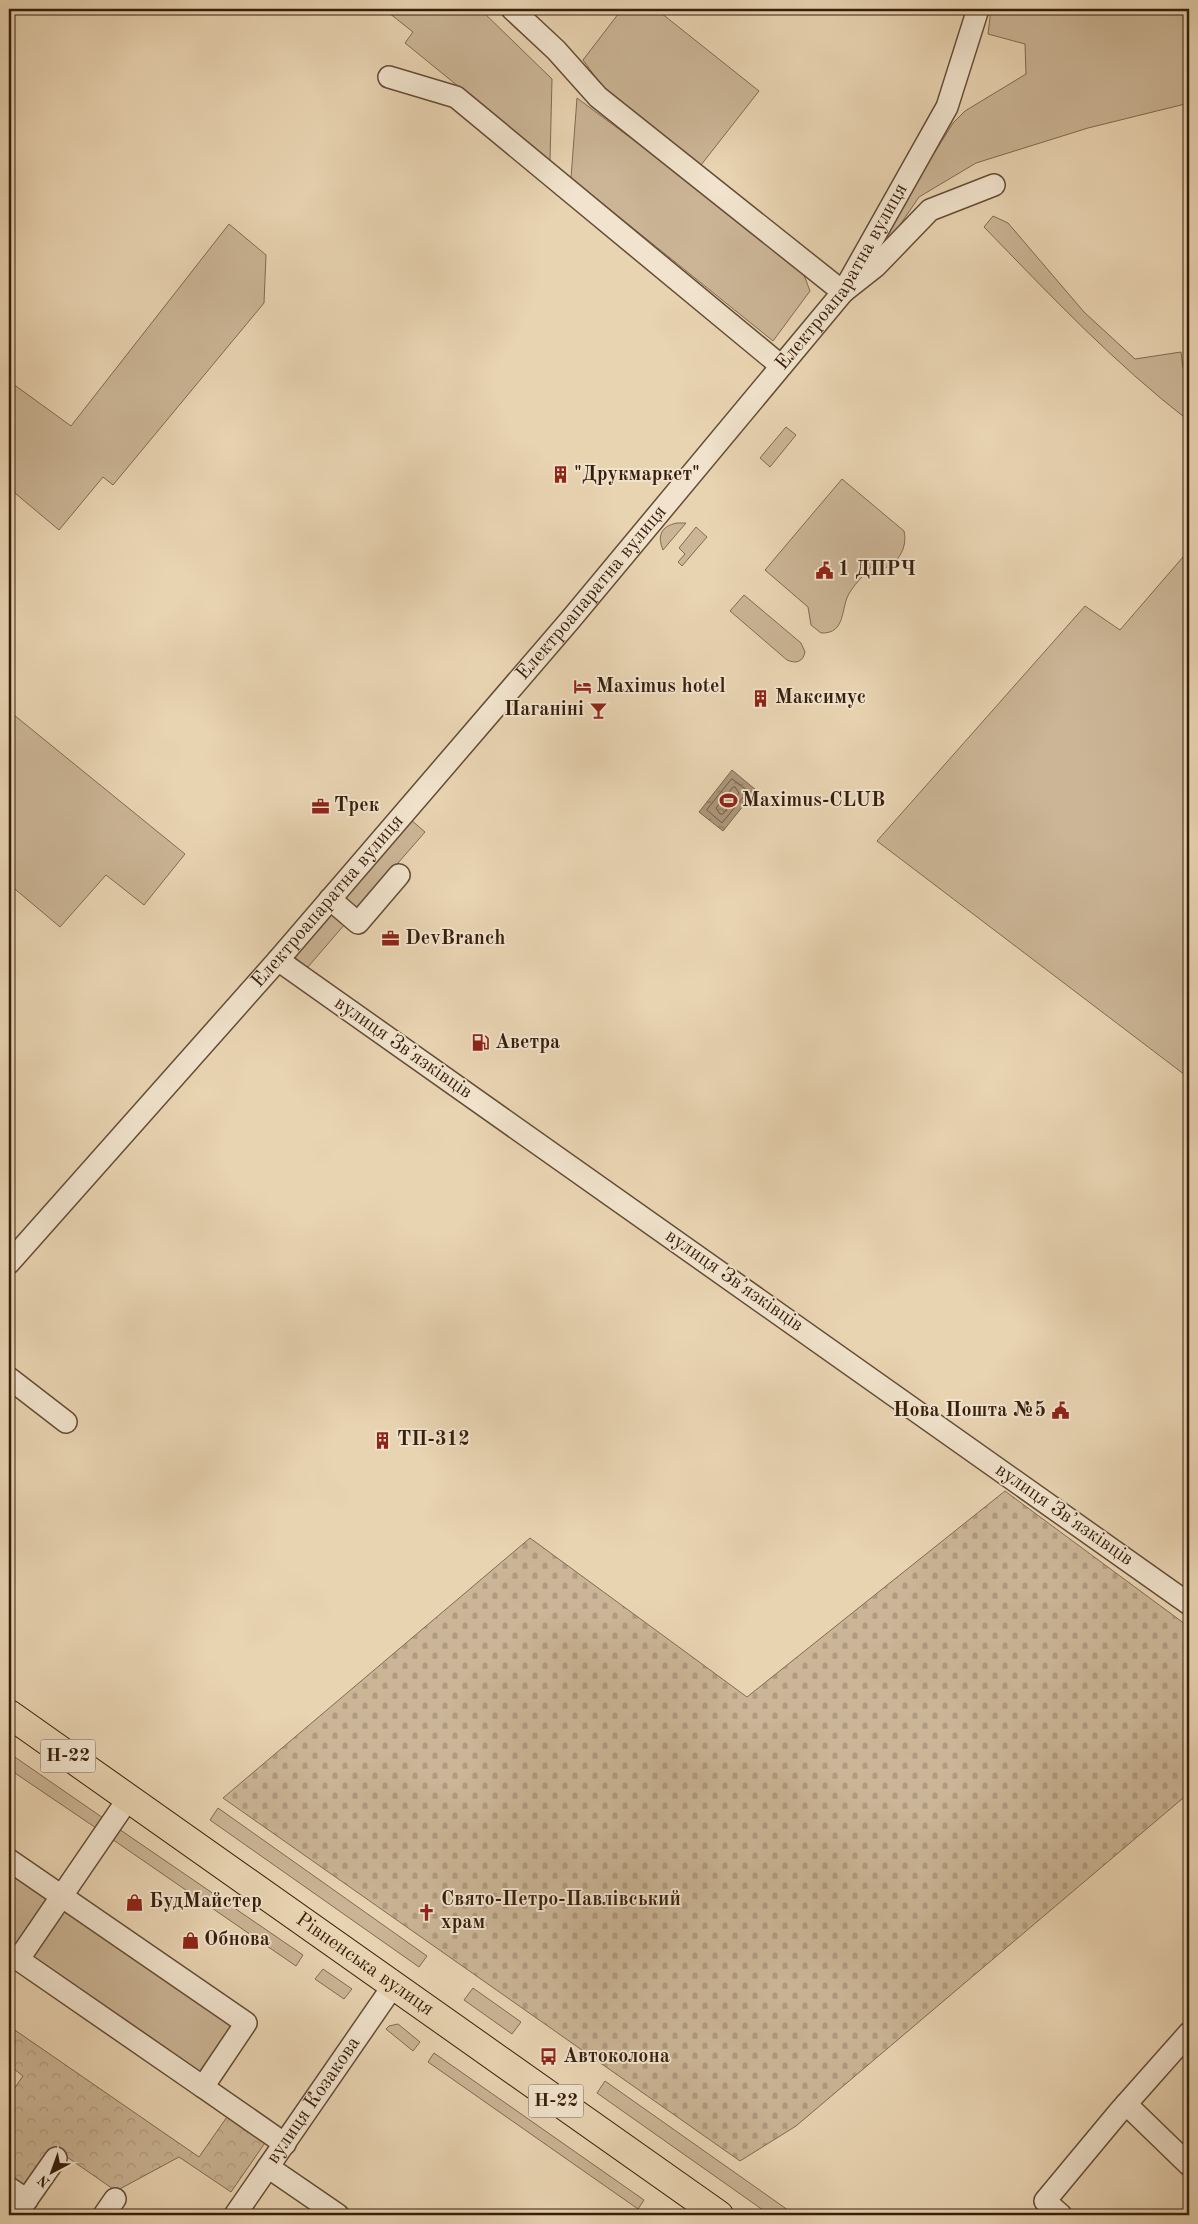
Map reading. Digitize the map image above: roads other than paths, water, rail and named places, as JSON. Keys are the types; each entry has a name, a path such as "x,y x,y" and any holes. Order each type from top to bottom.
{"main road":[{"name":"Рівненська вулиця","path":"9,1714 719,2215"}],"street":[{"path":"512,9 556,50 598,97 843,292 876,266 930,210 994,185"},
{"name":"Електроапаратна вулиця","path":"9,1263 278,960 571,619 780,365 843,292 947,106 978,9"},
{"path":"389,77 456,97 780,365"},
{"path":"330,899 358,923 399,875"},
{"name":"вулиця Звʼязківців","path":"278,960 1189,1604"},
{"path":"9,1378 66,1422"},
{"path":"128,1799 61,1896 13,1957 285,2144"},
{"path":"9,1860 246,2023 203,2087"},
{"name":"вулиця Козакова","path":"235,2215 393,1986"},
{"path":"1062,2215 1045,2200 1189,2033"},
{"path":"1126,2104 1189,2165"},
{"path":"9,2188 22,2208 56,2158"},
{"path":"268,2168 338,2215"}],"water":[{"name":"Maximus-CLUB","path":"732,770 756,790 723,831 699,812"}],"place":[{"name":"\"Друкмаркет\"","path":"560,475"},
{"name":"1 ДПРЧ","path":"824,570"},
{"name":"Maximus hotel","path":"582,687"},
{"name":"Максимус","path":"761,698"},
{"name":"Паганіні","path":"598,710"},
{"name":"Maximus-CLUB","path":"728,801"},
{"name":"Трек","path":"320,806"},
{"name":"DevBranch","path":"391,939"},
{"name":"Аветра","path":"481,1043"},
{"name":"Нова Пошта №5","path":"1060,1411"},
{"name":"ТП-312","path":"383,1440"},
{"name":"БудМайстер","path":"135,1902"},
{"name":"Свято-Петро-Павлівський храм","path":"427,1912"},
{"name":"Обнова","path":"190,1940"},
{"name":"Автоколона","path":"549,2057"}]}
